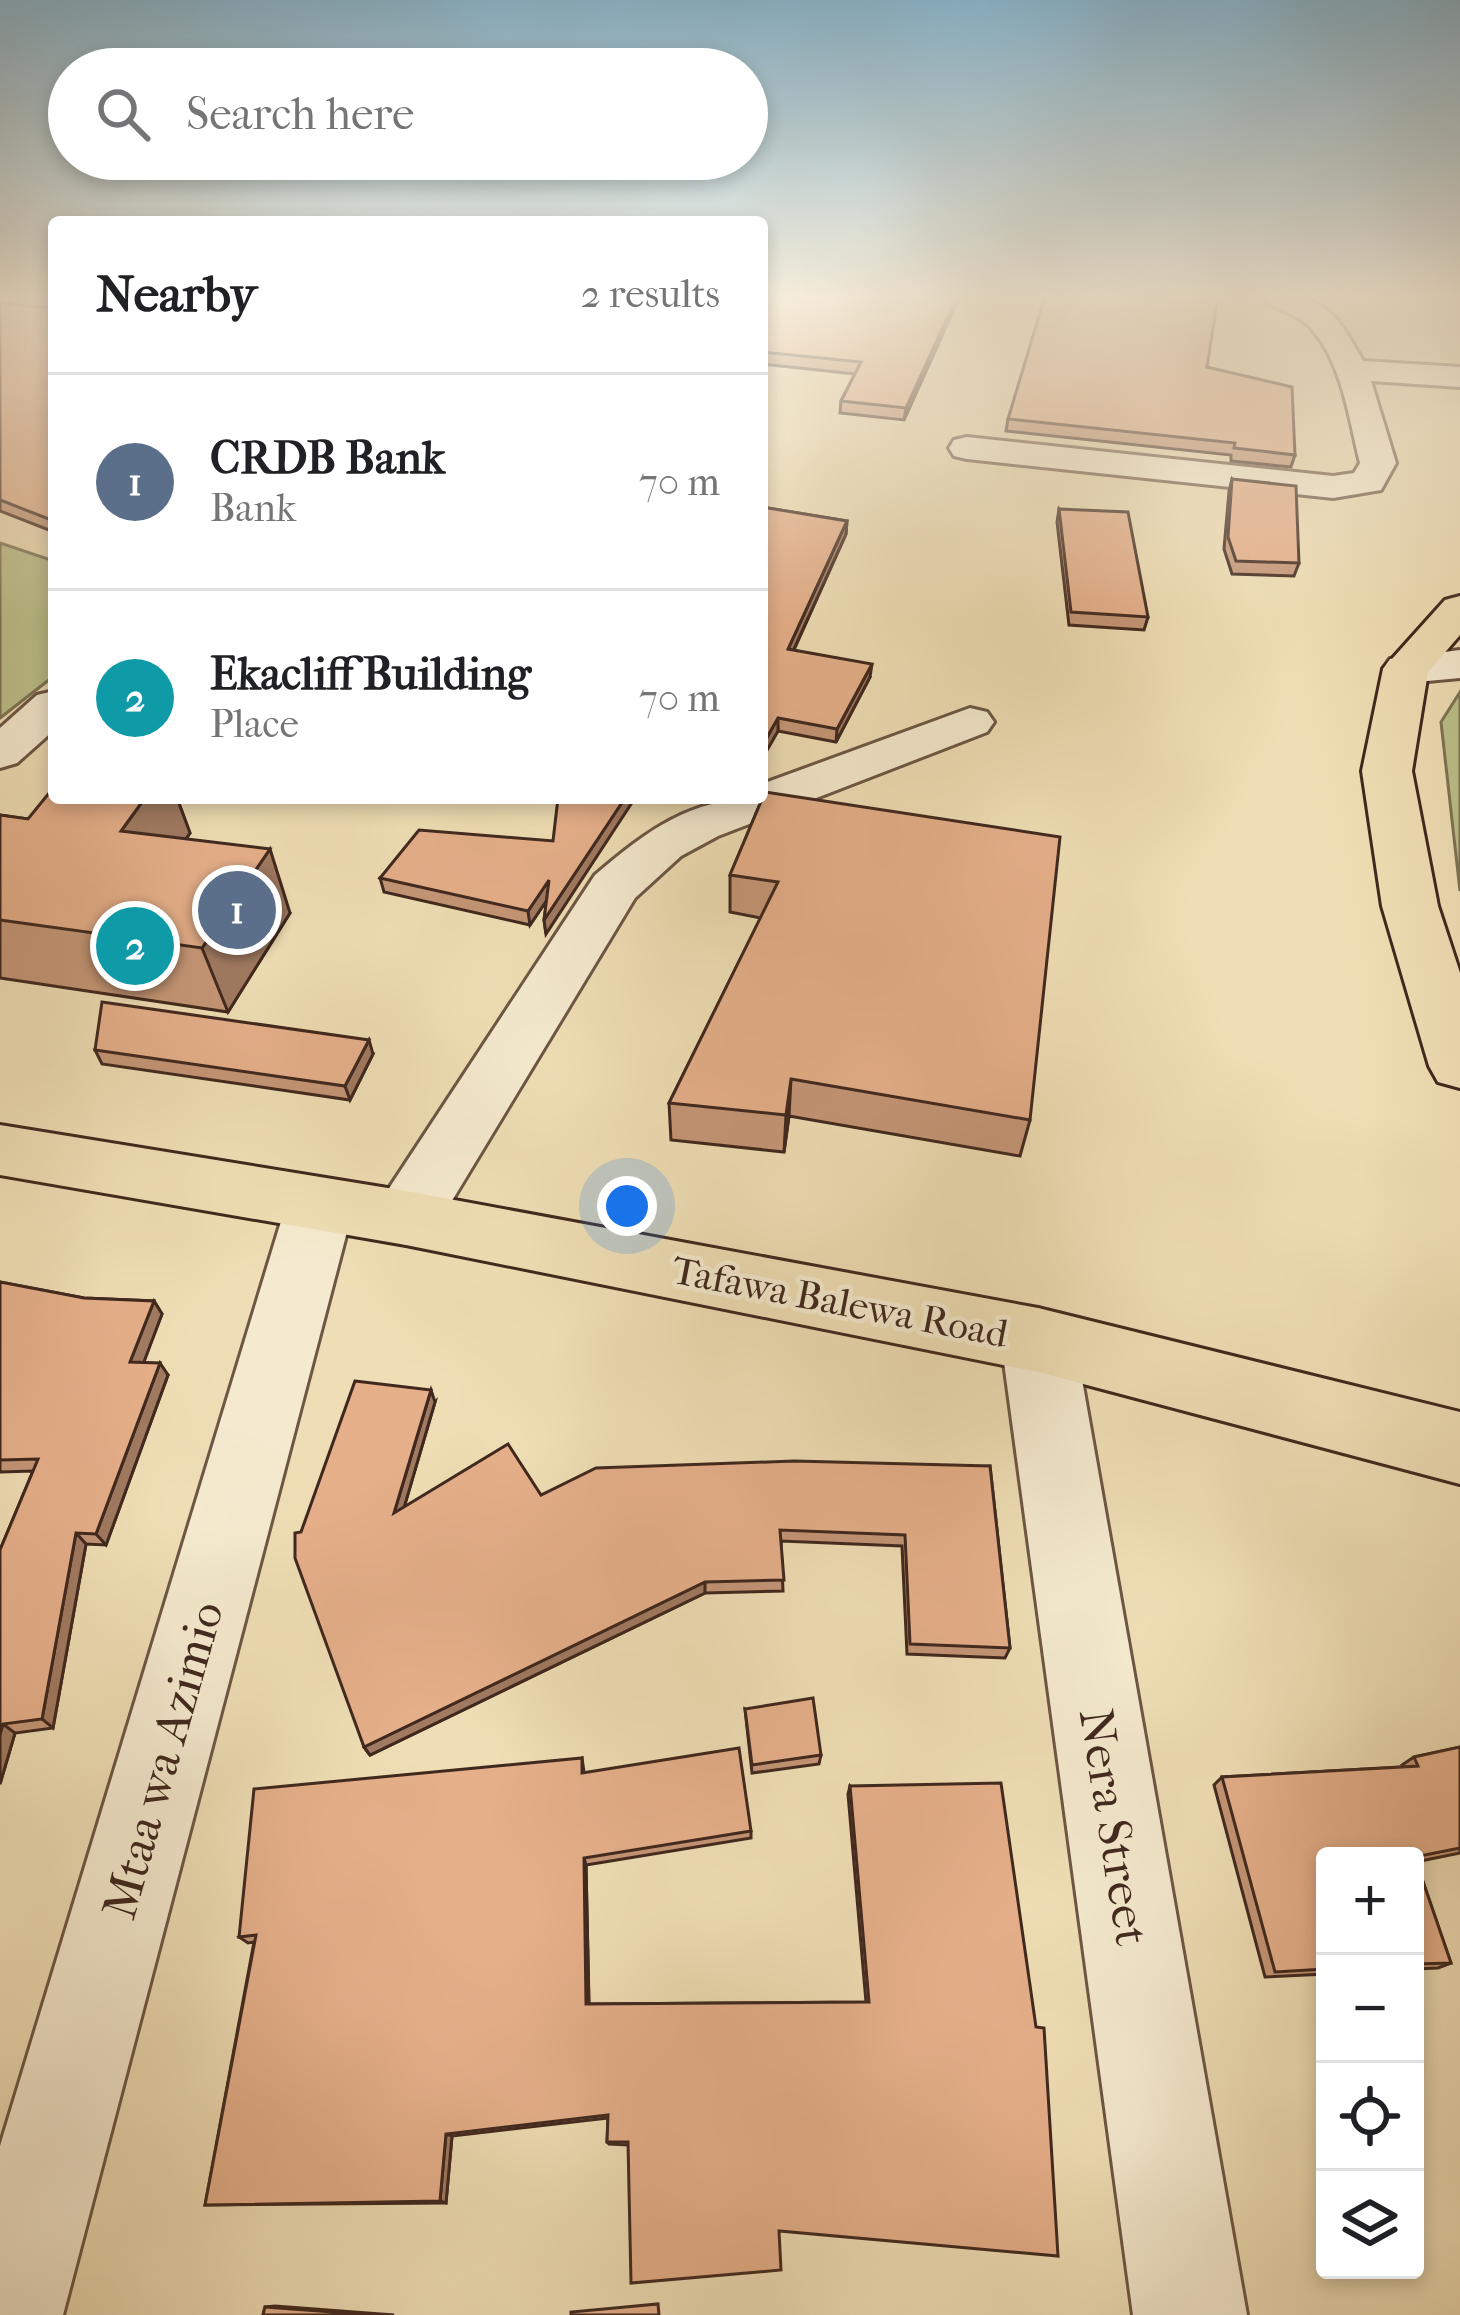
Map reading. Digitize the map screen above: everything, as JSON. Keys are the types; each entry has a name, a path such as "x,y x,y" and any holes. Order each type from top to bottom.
{"main road":[{"path":"1460,609 1406,669 1387,772 1410,906 1460,1066"},
{"name":"Tafawa Balewa Road","path":"0,1150 406,1218 1037,1340 1460,1448"}],"street":[{"path":"967,448 1333,488 1368,482 1378,463 1361,404"},
{"path":"1406,669 1460,664"},
{"path":"0,753 48,710"},
{"path":"768,799 970,722"},
{"path":"406,1218 614,887 662,845 755,804"},
{"name":"Mtaa wa Azimio","path":"6,2315 320,1205"},
{"name":"Nera Street","path":"1037,1340 1190,2315"}],"green space":[{"path":"0,543 48,559 48,681 0,718"},
{"path":"1460,692 1460,891 1441,722"}],"building":[{"path":"0,404 48,404 48,519 0,500"},
{"path":"1013,404 1293,404 1295,455 1234,448 1235,443 1008,419"},
{"path":"1232,479 1296,486 1299,563 1236,561 1228,537"},
{"path":"768,508 847,521 788,649 872,664 837,729 778,718 768,736"},
{"path":"1059,509 1128,512 1148,617 1071,612"},
{"path":"768,792 1060,837 1030,1120 791,1079 786,1115 669,1103 778,882 730,875 760,804 768,804"},
{"path":"48,794 48,804 141,804 121,831 270,849 202,948 0,920 0,815 28,819"},
{"path":"557,804 621,804 544,920 549,880 528,911 380,878 419,830 553,841"},
{"path":"102,1002 369,1040 345,1086 95,1050"},
{"path":"0,1282 84,1298 154,1301 130,1362 160,1363 96,1534 76,1533 42,1719 3,1724 0,1734 0,1550 38,1459 0,1460"},
{"path":"355,1381 431,1390 394,1513 508,1444 541,1495 596,1468 794,1461 990,1466 1010,1648 910,1644 905,1535 780,1530 784,1580 705,1582 364,1747 295,1558 295,1533 301,1532"},
{"path":"813,1698 821,1755 752,1765 745,1709"},
{"path":"1460,1747 1460,1848 1424,1855 1424,1847 1316,1847 1316,1970 1275,1972 1222,1777 1418,1766 1414,1757"},
{"path":"739,1748 751,1831 584,1858 586,2004 869,2002 850,1786 1001,1783 1036,2027 1044,2028 1058,2256 779,2231 781,2270 631,2283 628,2142 607,2142 608,2115 446,2134 440,2201 205,2205 256,1935 239,1937 254,1789 582,1758 582,1773"},
{"path":"1424,1884 1451,1963 1424,1964"},
{"path":"658,2304 659,2315 571,2315 571,2312"},
{"path":"265,2307 373,2315 263,2315"}],"place":[{"name":"CRDB Bank","path":"237,910"},
{"name":"Ekacliff Building","path":"135,946"}]}
